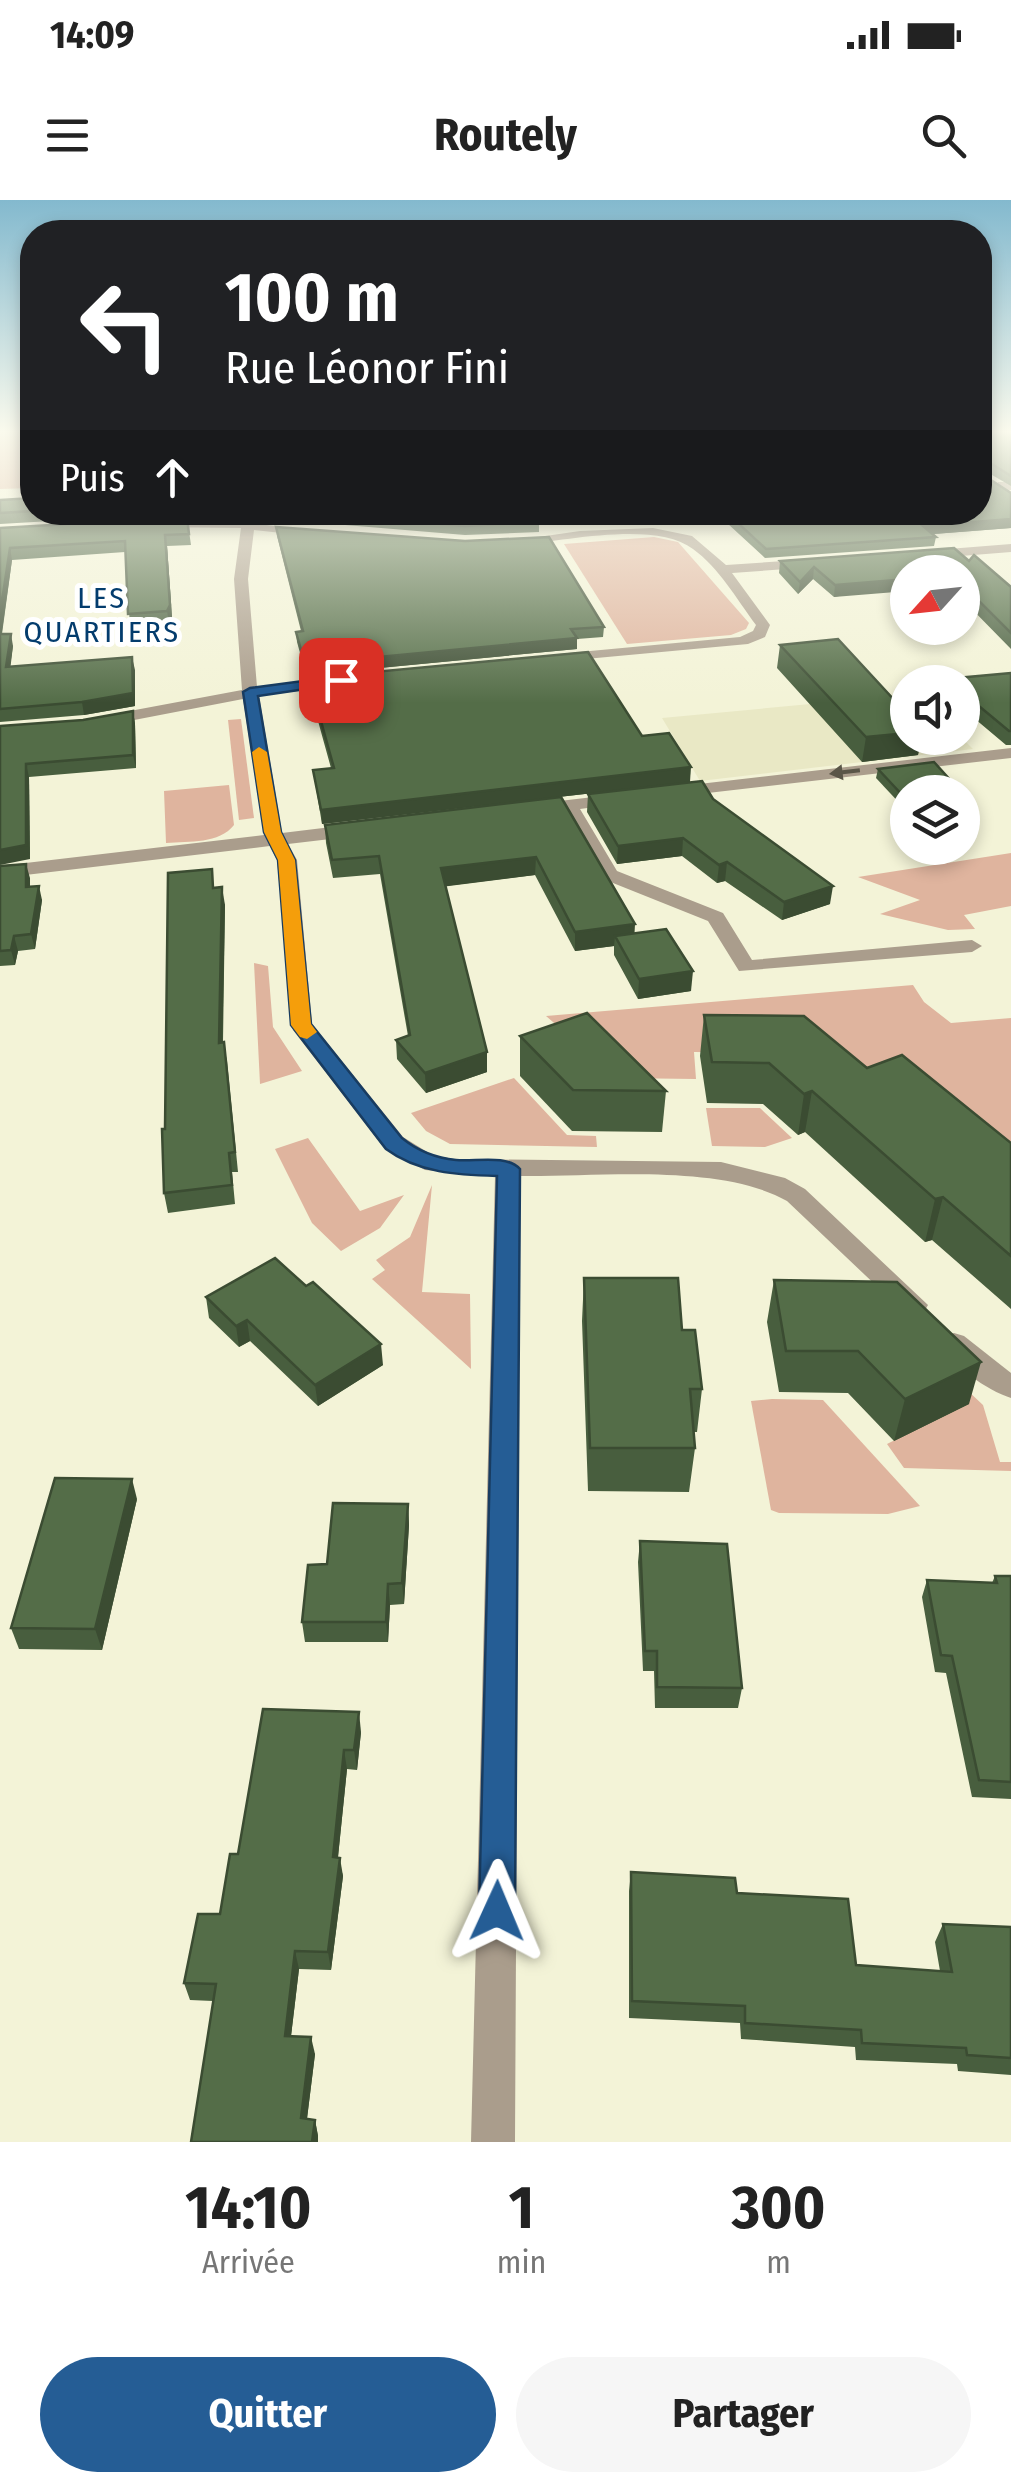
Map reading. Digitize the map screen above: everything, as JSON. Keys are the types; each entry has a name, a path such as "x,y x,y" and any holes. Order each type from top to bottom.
{"street":[{"path":"233,525 322,533"},
{"path":"248,527 241,579 250,692 275,840 287,860 301,1025 394,1144 410,1156 454,1168 721,1170 776,1184 796,1195 982,1369 1011,1387"},
{"path":"500,542 668,533 691,541 763,624 760,634 728,643 532,662"},
{"path":"916,555 1011,548"},
{"path":"719,570 840,561"},
{"path":"85,724 250,692 360,678"},
{"path":"511,812 1011,753"},
{"path":"569,804 610,874 716,917 746,967 972,946"},
{"path":"0,872 376,828"},
{"path":"493,2142 508,1169"}],"shaded area":[{"path":"654,537 678,542 749,623 746,629 731,635 627,644 564,544"},
{"path":"890,697 890,755 922,755 700,781 662,718"},
{"path":"241,719 254,818 239,820 228,720"},
{"path":"229,785 234,825 228,831 203,840 166,843 164,791"},
{"path":"1011,853 1011,906 964,915 975,929 948,930 880,914 920,900 858,877 934,865 980,865 980,858"},
{"path":"254,963 268,966 273,1027 302,1071 260,1084"},
{"path":"913,985 924,1002 951,1023 1011,1018 1011,1187 801,1053 694,1052 696,1079 618,1078 546,1016"},
{"path":"514,1078 567,1135 596,1136 597,1147 450,1144 426,1131 411,1113"},
{"path":"706,1108 760,1108 792,1138 765,1147 712,1146"},
{"path":"308,1138 360,1211 404,1195 380,1228 341,1251 312,1223 275,1149"},
{"path":"432,1185 422,1292 470,1294 471,1369 372,1279 385,1270 376,1260 410,1237"},
{"path":"889,1317 983,1405 1000,1462 1011,1462 1011,1471 904,1468 887,1444 968,1403"},
{"path":"823,1400 920,1506 888,1514 771,1510 751,1401"}],"building":[{"path":"188,525 189,534 165,535 170,605 167,611 128,614 125,541 10,548 0,614 0,528"},
{"path":"740,525 936,525 923,526 936,537 766,549"},
{"path":"276,527 465,541 549,537 604,627 571,629 577,638 305,664 296,632 303,631"},
{"path":"954,548 962,555 890,555 890,580 835,585 814,567 800,582 780,561"},
{"path":"980,560 1011,587 1011,633 980,602"},
{"path":"0,634 11,634 6,667 132,657 133,693 0,709"},
{"path":"838,639 890,695 890,735 866,737 780,645"},
{"path":"588,652 642,736 669,733 691,767 321,810 313,770 334,768 309,678"},
{"path":"1011,673 1011,731 980,707 980,676"},
{"path":"133,711 133,755 26,764 26,845 0,850 0,726 83,720"},
{"path":"934,762 946,775 890,775 890,782 878,769"},
{"path":"702,781 713,799 833,886 784,902 727,862 719,865 683,838 618,846 588,794"},
{"path":"561,797 635,924 575,932 536,857 441,868 487,1052 425,1073 396,1040 410,1035 379,856 332,860 325,825"},
{"path":"26,864 26,887 39,886 31,934 14,936 11,950 0,951 0,866"},
{"path":"212,869 213,888 222,887 219,1043 224,1042 235,1152 229,1153 232,1185 164,1193 168,873"},
{"path":"666,929 693,971 639,979 615,936"},
{"path":"587,1013 666,1091 573,1090 520,1036"},
{"path":"704,1015 804,1016 867,1068 902,1055 1011,1143 1011,1256 943,1197 935,1199 812,1091 804,1094 769,1063 712,1062"},
{"path":"275,1258 306,1286 313,1282 381,1344 315,1385 247,1320 236,1326 206,1297"},
{"path":"584,1278 678,1278 682,1330 695,1330 702,1389 690,1389 695,1448 590,1448"},
{"path":"774,1280 897,1282 981,1362 905,1399 858,1351 786,1351"},
{"path":"55,1478 132,1479 95,1629 11,1628"},
{"path":"333,1503 408,1504 402,1583 388,1584 386,1622 302,1622 308,1565 327,1564"},
{"path":"640,1541 727,1544 742,1688 657,1687 657,1651 645,1651"},
{"path":"995,1576 1011,1576 1011,1782 979,1780 952,1656 941,1655 927,1580 997,1583"},
{"path":"263,1709 359,1712 354,1750 344,1750 333,1857 340,1858 328,1952 295,1951 285,2036 311,2037 301,2118 315,2120 312,2142 191,2142 216,1984 184,1983 198,1914 220,1914 230,1854 238,1854"},
{"path":"631,1872 735,1878 737,1893 848,1899 856,1965 952,1972 943,1924 1011,1927 1011,2058 967,2055 966,2048 862,2043 861,2030 745,2023 745,2006 632,2001"}],"slow traffic":[{"path":"259,752 272,832 287,860 301,1025 307,1032"}],"district":[{"name":"LES QUARTIERS","path":"102,615"}],"route":[{"path":"341,680 250,692 272,832 287,860 301,1025 394,1144 410,1156 454,1168 508,1169 497,1911"}]}
